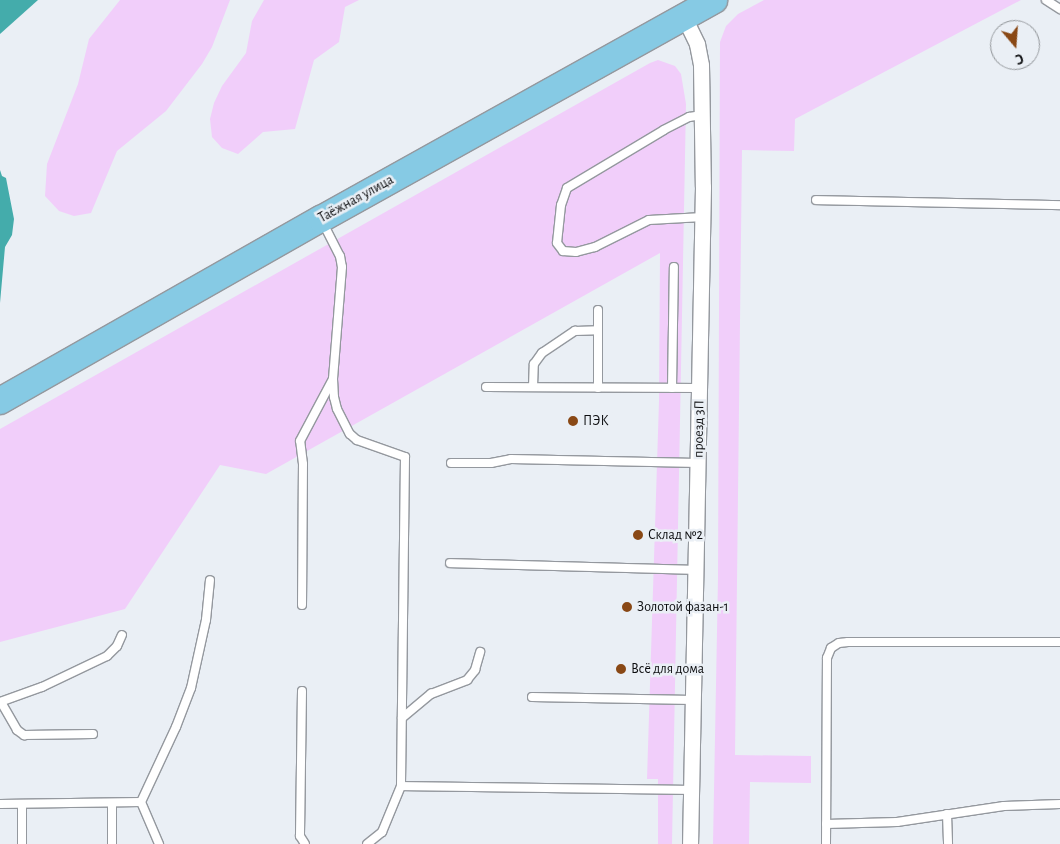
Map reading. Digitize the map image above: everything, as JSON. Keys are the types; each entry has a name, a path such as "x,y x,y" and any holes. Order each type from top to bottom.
{"highway":[{"name":"Таёжная улица","path":"0,401 714,0"}],"street":[{"name":"проезд 3П","path":"684,17 700,54 702,115 698,463 690,844"}],"lane":[{"path":"1046,0 1060,9"},
{"path":"702,115 689,116 576,181 568,188 561,205 557,243 563,251 576,252 595,247 648,220 702,218"},
{"path":"816,200 1060,205"},
{"path":"321,219 340,256 342,267 333,379 337,409 350,434 357,440 405,457 401,786 382,832 367,844"},
{"path":"672,388 674,267"},
{"path":"598,310 598,388"},
{"path":"533,387 534,364 542,354 575,331 598,330"},
{"path":"302,606 303,464 300,441 333,379"},
{"path":"486,387 699,388"},
{"path":"451,463 491,463 511,459 698,463"},
{"path":"450,563 695,570"},
{"path":"159,844 141,802 176,727 191,688 204,634 210,580"},
{"path":"94,734 24,735 17,730 0,702 42,688 107,656 117,646 122,635"},
{"path":"826,844 827,658 831,648 839,643 848,642 1060,642"},
{"path":"402,718 431,694 467,680 475,670 480,652"},
{"path":"302,690 300,836 305,844"},
{"path":"532,697 693,700"},
{"path":"401,786 691,790"},
{"path":"112,802 112,844"},
{"path":"0,804 141,802"},
{"path":"22,804 22,844"},
{"path":"826,824 879,824 1004,806 1060,804"},
{"path":"947,814 948,844"}],"shaded area":[{"path":"120,0 230,0 212,47 202,64 166,111 117,151 91,213 74,216 59,211 45,196 47,164 78,84 89,39"},
{"path":"264,0 359,0 345,7 339,42 314,60 295,129 263,132 238,154 222,148 212,137 210,119 214,103 222,86 246,53 252,21"},
{"path":"764,0 1021,0 795,119 794,151 742,150 735,755 811,756 811,783 750,782 749,844 713,844 718,578 720,42 726,26 738,14"},
{"path":"658,60 675,66 681,74 686,104 672,844 658,844 658,779 647,779 659,401 660,253 266,474 220,465 125,609 0,642 0,429"}],"water":[{"path":"0,0 38,0 0,34"},
{"path":"0,170 2,176 6,178 14,219 12,235 5,247 0,303"}],"place":[{"name":"ПЭК","path":"573,421"},
{"name":"Склад №2","path":"638,535"},
{"name":"Золотой фазан-1","path":"627,607"},
{"name":"Всё для дома","path":"621,669"}]}
